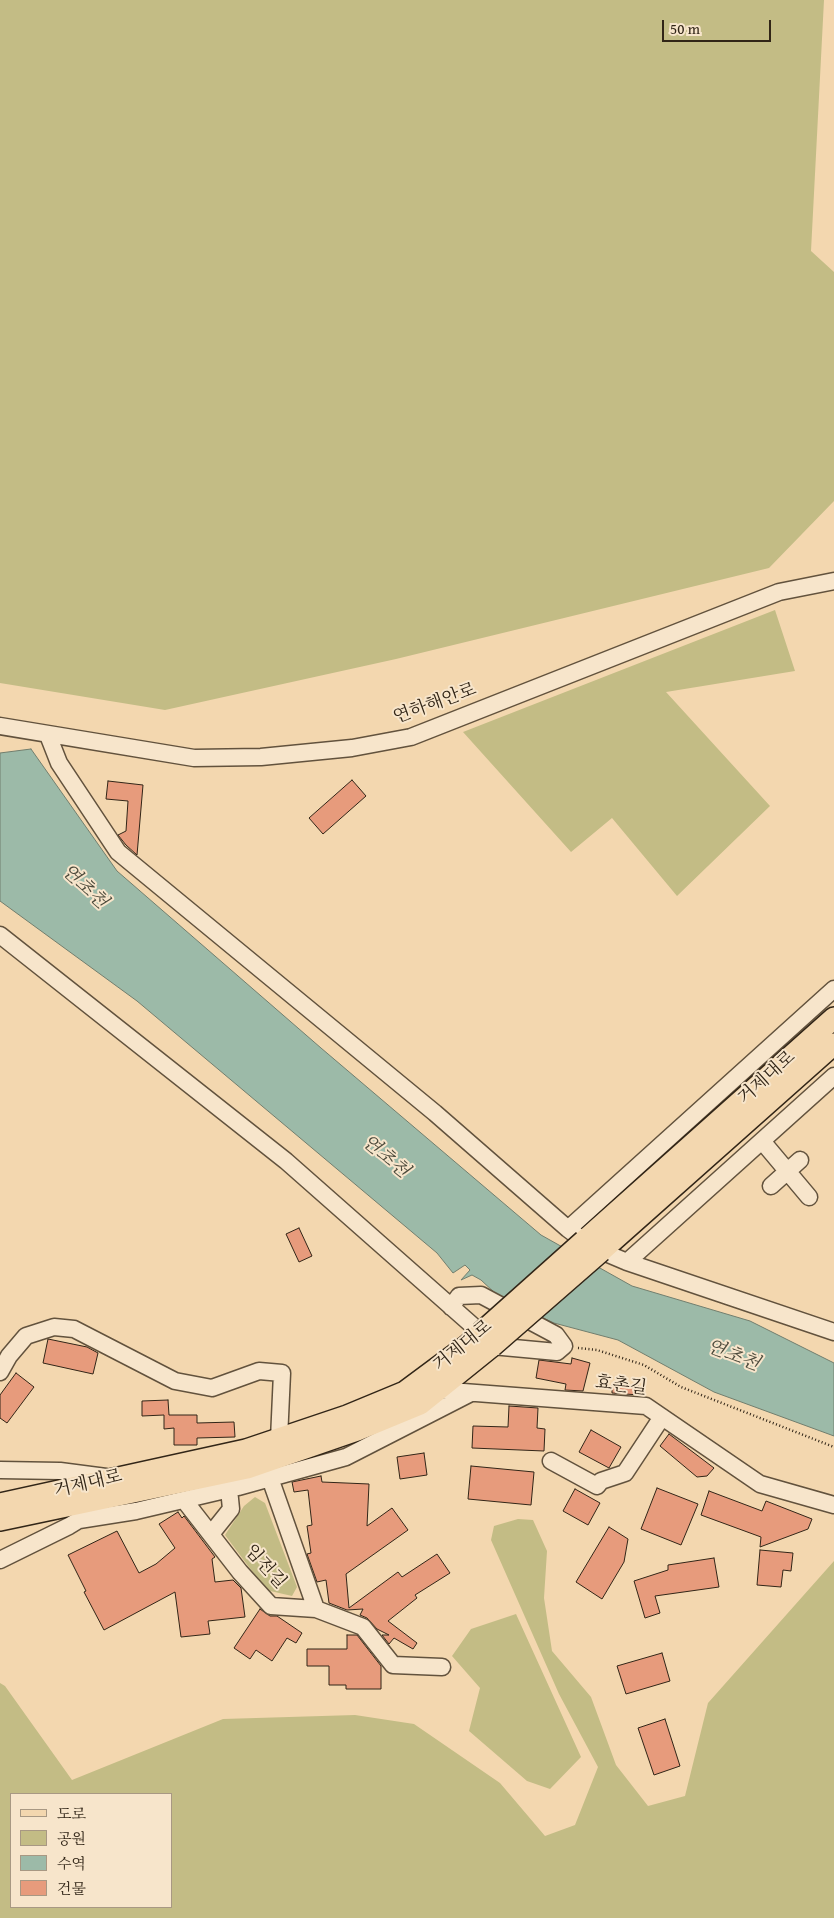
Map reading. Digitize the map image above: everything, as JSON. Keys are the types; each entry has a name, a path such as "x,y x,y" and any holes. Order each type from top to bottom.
{"main road":[{"name":"거제대로","path":"0,1504 247,1468 357,1430 420,1404 437,1390 487,1340 584,1240 834,1018"},
{"name":"거제대로","path":"584,1240 834,1044"},
{"name":"거제대로","path":"0,1520 246,1450 346,1416 405,1392 487,1340"}],"street":[{"name":"연하해안로","path":"0,726 194,758 261,757 352,748 411,737 779,592 834,581"},
{"path":"48,735 59,763 118,852 435,1113 584,1240 627,1262 834,1332"},
{"path":"0,935 286,1161 487,1340 556,1352 564,1346 556,1335 481,1295 459,1296 451,1307"},
{"path":"584,1240 834,989"},
{"path":"627,1262 834,1076"},
{"path":"762,1141 809,1197"},
{"path":"771,1186 800,1160"},
{"path":"0,1372 26,1336 54,1328 74,1329 175,1381 212,1388 259,1371 282,1373 279,1439"},
{"name":"효촌길","path":"437,1390 646,1406 760,1484 834,1506"},
{"path":"79,1520 136,1511 184,1500 346,1457 471,1393"},
{"path":"551,1461 597,1486 601,1481 625,1474 662,1417"},
{"path":"0,1470 60,1471 117,1486"},
{"path":"270,1478 316,1609"},
{"path":"0,1560 79,1520 117,1486"},
{"path":"211,1534 231,1509 229,1489"},
{"name":"임전길","path":"184,1500 240,1572 271,1606 316,1609 363,1627 393,1665 442,1667"}],"path":[{"path":"564,1346 597,1350 644,1365 681,1387 834,1447"}],"green space":[{"path":"0,0 824,0 811,251 834,272 834,501 769,568 396,659 165,710 0,683"},
{"path":"775,610 795,671 666,692 770,806 677,896 612,818 571,852 463,732"},
{"path":"255,1497 265,1503 297,1587 292,1596 266,1590 225,1535 244,1506"},
{"path":"518,1519 533,1520 547,1551 544,1598 552,1651 591,1697 616,1765 648,1806 685,1796 708,1703 834,1561 834,1918 0,1918 0,1683 5,1686 72,1780 223,1719 355,1715 414,1724 500,1783 545,1836 575,1825 598,1767 559,1694 491,1540 494,1526"},
{"path":"516,1614 581,1757 550,1789 527,1781 469,1731 480,1688 452,1656 471,1629"}],"water":[{"name":"연초천","path":"31,749 117,871 541,1235 632,1286 750,1321 834,1363 834,1436 714,1392 618,1340 554,1323 496,1294 481,1280 472,1275 461,1280 470,1270 465,1265 453,1273 437,1253 137,1001 0,901 0,753"}],"building":[{"path":"352,780 366,796 323,834 309,818"},
{"path":"108,781 143,785 137,855 118,835 126,831 128,801 106,799"},
{"path":"299,1228 312,1256 299,1262 286,1234"},
{"path":"48,1339 87,1347 98,1353 93,1374 43,1363"},
{"path":"572,1358 590,1363 583,1391 565,1390 566,1384 536,1378 539,1360 571,1364"},
{"path":"16,1373 34,1387 7,1423 0,1418 0,1395"},
{"path":"612,1385 639,1386 639,1395 612,1393"},
{"path":"168,1400 169,1415 197,1415 197,1423 234,1422 235,1437 197,1438 197,1445 174,1445 174,1428 164,1429 164,1415 142,1416 142,1401"},
{"path":"509,1406 538,1408 537,1428 545,1429 544,1451 472,1448 473,1426 508,1427"},
{"path":"591,1430 621,1447 609,1468 579,1452"},
{"path":"669,1434 714,1468 707,1476 697,1477 660,1446"},
{"path":"424,1453 427,1475 400,1479 397,1457"},
{"path":"471,1466 534,1472 531,1505 468,1499"},
{"path":"321,1476 322,1482 369,1484 367,1526 392,1508 408,1530 346,1574 349,1608 398,1572 402,1577 437,1554 450,1573 415,1595 417,1598 388,1621 417,1643 413,1649 394,1638 389,1644 382,1635 389,1635 377,1629 367,1618 360,1615 363,1609 347,1610 329,1603 326,1580 317,1582 307,1554 311,1553 307,1526 312,1525 308,1490 294,1492 292,1482"},
{"path":"657,1488 698,1504 681,1545 641,1529"},
{"path":"575,1489 600,1503 588,1525 563,1511"},
{"path":"709,1491 762,1511 766,1501 812,1519 808,1529 760,1547 761,1537 701,1515"},
{"path":"178,1512 182,1518 184,1516 215,1557 212,1559 215,1582 233,1580 241,1588 245,1617 208,1621 210,1634 181,1637 175,1592 104,1630 84,1592 86,1591 68,1555 117,1531 139,1573 156,1564 175,1548 159,1524"},
{"path":"609,1527 628,1539 624,1562 602,1599 576,1582"},
{"path":"760,1550 793,1553 791,1571 783,1570 781,1587 757,1585"},
{"path":"714,1558 719,1587 655,1596 660,1613 645,1618 634,1581 668,1570 668,1565"},
{"path":"260,1609 270,1616 277,1616 302,1633 296,1643 287,1638 272,1661 256,1650 250,1659 234,1648"},
{"path":"347,1635 357,1635 381,1666 381,1689 346,1689 346,1685 329,1685 329,1666 307,1666 307,1649 347,1649"},
{"path":"662,1653 670,1681 626,1694 617,1666"},
{"path":"665,1719 680,1766 654,1775 638,1728"}]}
